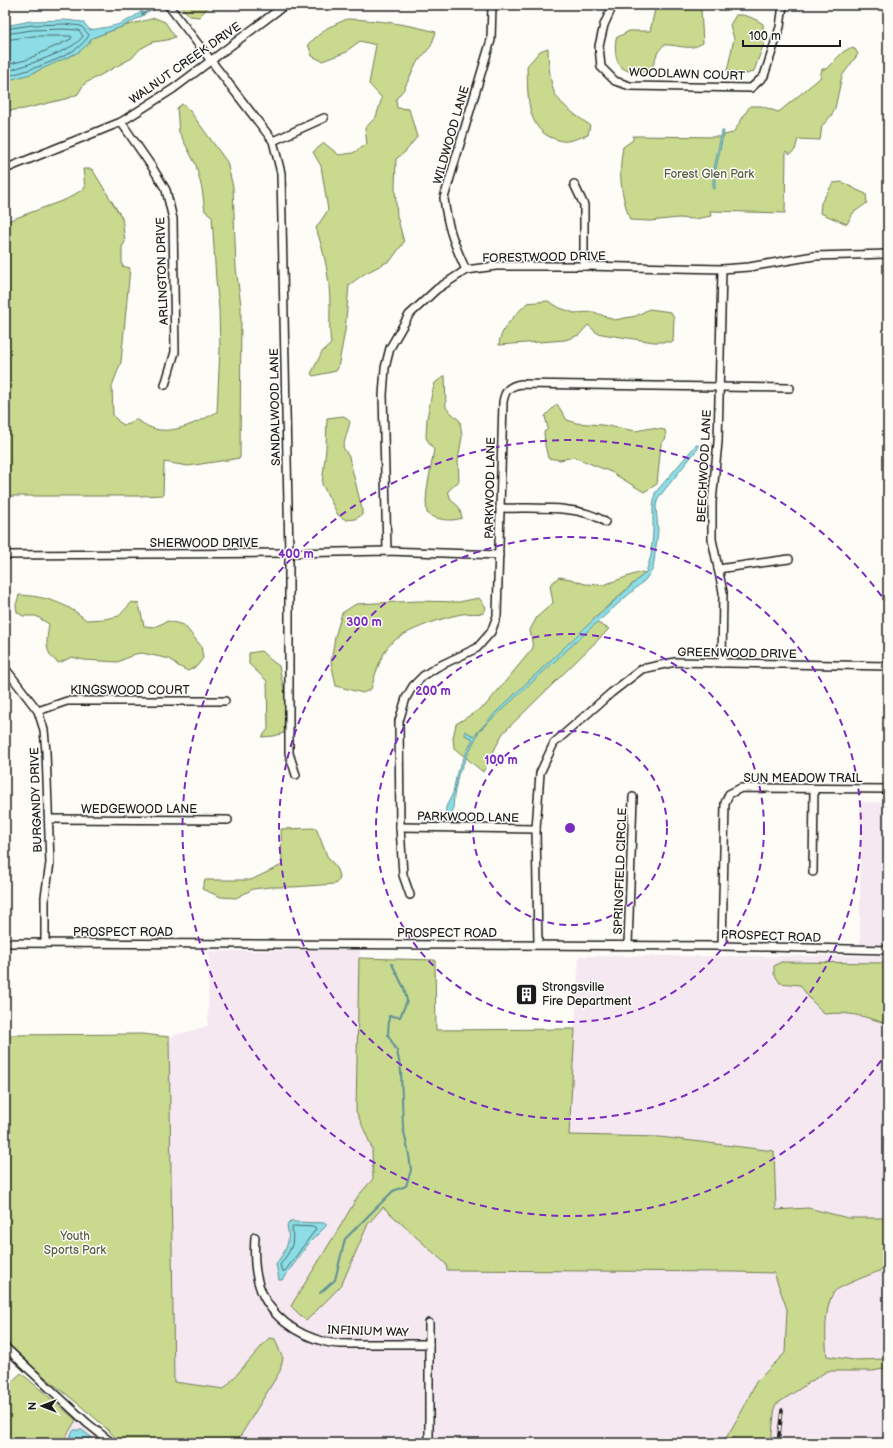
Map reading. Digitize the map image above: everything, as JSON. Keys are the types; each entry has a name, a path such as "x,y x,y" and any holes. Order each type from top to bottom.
{"street":[{"name":"SANDALWOOD LANE","path":"168,5 273,141 281,173 289,553 289,753 296,774"},
{"name":"WALNUT CREEK DRIVE","path":"5,169 121,122 173,89 285,5"},
{"name":"WILDWOOD LANE","path":"466,270 453,243 446,218 444,198 491,40 492,5"},
{"name":"WOODLAWN COURT","path":"613,5 604,25 599,46 601,67 615,81 630,86 752,88 764,76 780,27 783,5"},
{"path":"273,141 324,118"},
{"name":"ARLINGTON DRIVE","path":"121,122 166,190 173,219 175,352 165,385"},
{"path":"574,184 584,205 584,266"},
{"name":"FORESTWOOD DRIVE","path":"388,551 383,395 385,368 390,348 409,316 437,289 466,270 496,266 722,269 749,268 814,256 888,254"},
{"name":"BEECHWOOD LANE","path":"722,269 718,442 712,502 712,539 722,592 722,663"},
{"name":"PARKWOOD LANE","path":"410,895 403,875 400,827 399,721 406,698 413,686 423,676 436,667 477,648 491,632 497,616 503,402 505,392 513,385 521,384 790,388"},
{"path":"500,508 563,508 599,517 605,522"},
{"name":"SHERWOOD DRIVE","path":"5,554 289,553 388,551 499,554"},
{"path":"718,569 789,559"},
{"name":"GREENWOOD DRIVE","path":"538,944 536,829 540,773 554,743 611,693 642,669 675,662 888,666"},
{"name":"BURGANDY DRIVE","path":"5,668 38,711 44,730 50,863 45,897 45,942"},
{"name":"KINGSWOOD COURT","path":"38,711 67,701 225,701"},
{"name":"SUN MEADOW TRAIL","path":"722,946 725,803 729,794 741,788 888,789"},
{"path":"814,789 814,872"},
{"name":"SPRINGFIELD CIRCLE","path":"628,945 633,797"},
{"name":"WEDGEWOOD LANE","path":"49,819 228,820"},
{"name":"PARKWOOD LANE","path":"400,827 536,829"},
{"name":"PROSPECT ROAD","path":"5,943 538,944 888,950"},
{"name":"INFINIUM WAY","path":"255,1237 255,1263 262,1293 273,1310 294,1329 310,1337 332,1343 429,1344"},
{"path":"429,1323 429,1443"},
{"path":"5,1347 87,1423 112,1443"}],"shaded area":[{"path":"860,802 888,802 888,946 860,945"},
{"path":"360,950 356,1111 372,1148 373,1189 369,1223 383,1207 569,1135 579,956 888,956 888,1443 178,1443 224,1390 174,1383 169,1037 208,1026 209,951"},
{"path":"76,1420 101,1443 62,1443"}],"green space":[{"path":"181,5 210,5 199,17 190,16"},
{"path":"656,5 702,5 703,43 693,47 664,45 658,52 652,67 649,70 645,72 631,72 625,70 621,67 616,57 616,38 629,31 650,31"},
{"path":"736,15 747,16 763,24 764,43 754,71 747,74 727,71 734,39 730,25"},
{"path":"155,18 165,22 175,37 153,42 140,49 132,58 84,84 78,94 69,98 24,109 5,111 5,81 88,44 92,38 124,26"},
{"path":"347,19 392,23 436,32 431,46 416,64 404,89 396,99 397,108 409,109 417,137 405,152 396,159 395,188 397,216 404,242 391,260 364,274 349,285 345,331 338,368 336,371 313,376 311,374 322,352 331,344 328,277 316,228 328,210 321,166 313,152 324,143 339,155 353,153 367,144 365,128 376,117 382,98 369,84 376,45 360,41 347,52 322,61 312,56 308,44 327,28"},
{"path":"548,48 553,90 566,107 590,125 588,135 570,141 555,139 545,134 533,119 528,98 527,66 540,51"},
{"name":"Forest Glen Park","path":"850,48 855,49 858,54 842,76 835,108 831,116 822,126 820,140 798,139 795,150 790,154 786,151 785,213 710,211 711,216 695,219 678,218 650,221 630,220 624,201 621,184 621,157 623,147 633,140 633,136 723,137 724,135 733,133 750,106 761,106 778,112 780,111 820,78 822,69 826,69 843,52"},
{"path":"182,104 190,111 227,162 233,187 236,268 241,305 240,458 188,466 164,462 163,495 5,496 5,222 67,199 85,188 83,169 92,169 122,218 125,242 122,247 122,266 130,268 121,362 112,386 113,415 124,425 130,424 135,419 152,428 168,430 186,426 217,412 220,349 219,309 212,216 205,211 202,189 196,165 179,132 177,108"},
{"path":"842,182 866,194 867,203 853,213 847,224 820,213 821,203 833,183"},
{"path":"548,301 560,308 574,313 594,312 614,320 636,316 649,309 671,312 674,318 673,342 654,342 597,333 588,325 579,335 565,340 499,345 505,327 527,303"},
{"path":"445,375 446,408 460,421 462,437 458,460 459,481 448,491 451,500 459,507 462,518 453,520 439,519 427,513 426,502 434,450 426,438 427,418 435,383"},
{"path":"557,404 567,420 576,423 602,425 636,431 651,428 665,430 666,438 661,444 657,484 644,492 611,472 574,457 560,460 548,458 544,432 548,429 545,416"},
{"path":"344,416 350,422 343,447 349,457 362,509 362,515 355,519 346,520 338,515 322,484 326,449 327,418"},
{"path":"641,572 645,573 592,620 609,629 503,733 483,772 454,748 453,738 456,724 485,706 533,648 530,630 537,617 553,603 550,585 559,577 585,584 603,585"},
{"path":"19,595 37,597 55,602 71,609 86,620 105,619 119,616 132,602 139,604 144,626 154,627 168,621 184,625 201,646 203,658 197,666 188,671 178,666 170,659 142,653 135,654 118,662 84,660 72,657 59,663 50,655 48,651 47,641 49,624 36,616 23,616 17,612 16,605"},
{"path":"479,598 486,607 484,613 462,614 444,618 410,631 392,642 382,658 371,689 363,693 336,686 331,662 335,637 342,613 356,604 419,601 459,602"},
{"path":"261,651 279,666 285,694 284,733 262,737 268,729 267,681 249,664 249,653"},
{"path":"316,828 327,856 336,867 340,879 335,884 253,889 236,898 221,897 202,889 205,880 251,880 282,865 281,829"},
{"path":"359,958 435,960 436,1030 575,1029 569,1135 660,1137 774,1151 776,1210 808,1208 848,1218 888,1218 888,1268 868,1275 837,1289 834,1292 828,1306 826,1341 827,1356 854,1360 888,1359 888,1368 873,1371 827,1371 775,1405 771,1443 723,1443 742,1411 756,1382 785,1353 787,1309 774,1273 447,1270 446,1264 383,1207 368,1224 341,1286 306,1321 291,1306 358,1196 373,1179 372,1148 356,1111"},
{"path":"781,962 888,963 888,1024 850,1014 825,1014 810,999 800,985 780,983 774,974 774,966"},
{"name":"Youth Sports Park","path":"142,1034 169,1037 174,1382 224,1389 269,1338 275,1339 283,1358 280,1371 238,1440 238,1443 121,1443 79,1404 5,1343 5,1035"},
{"path":"21,1373 76,1420 62,1443 5,1443 5,1388"}],"water":[{"path":"142,11 144,15 124,26 92,38 79,52 31,74 5,81 5,26 31,21 64,20 83,22 90,30 118,25 129,20"},
{"path":"722,131 724,131 715,173 715,189 713,189 713,173"},
{"path":"696,445 700,446 658,498 656,506 658,531 653,569 645,580 479,731 458,775 452,819 445,819 446,807 453,793 457,772 473,739 465,735 465,731 474,736 496,712 646,572 651,556 655,493"},
{"path":"292,1220 294,1222 326,1223 326,1226 310,1242 282,1280 279,1280 276,1264 287,1246 287,1225"},
{"path":"74,1430 82,1430 91,1437 92,1443 66,1443"}],"waterway":[{"path":"142,14 154,9"},
{"path":"320,1293 335,1280 345,1239 393,1191 406,1186 411,1170 403,1127 401,1071 397,1051 388,1035 389,1016 400,1017 407,1001 404,988 392,964"}],"railway":[{"path":"778,1443 782,1410"}],"place":[{"name":"Strongsville Fire Department","path":"527,994"}]}
